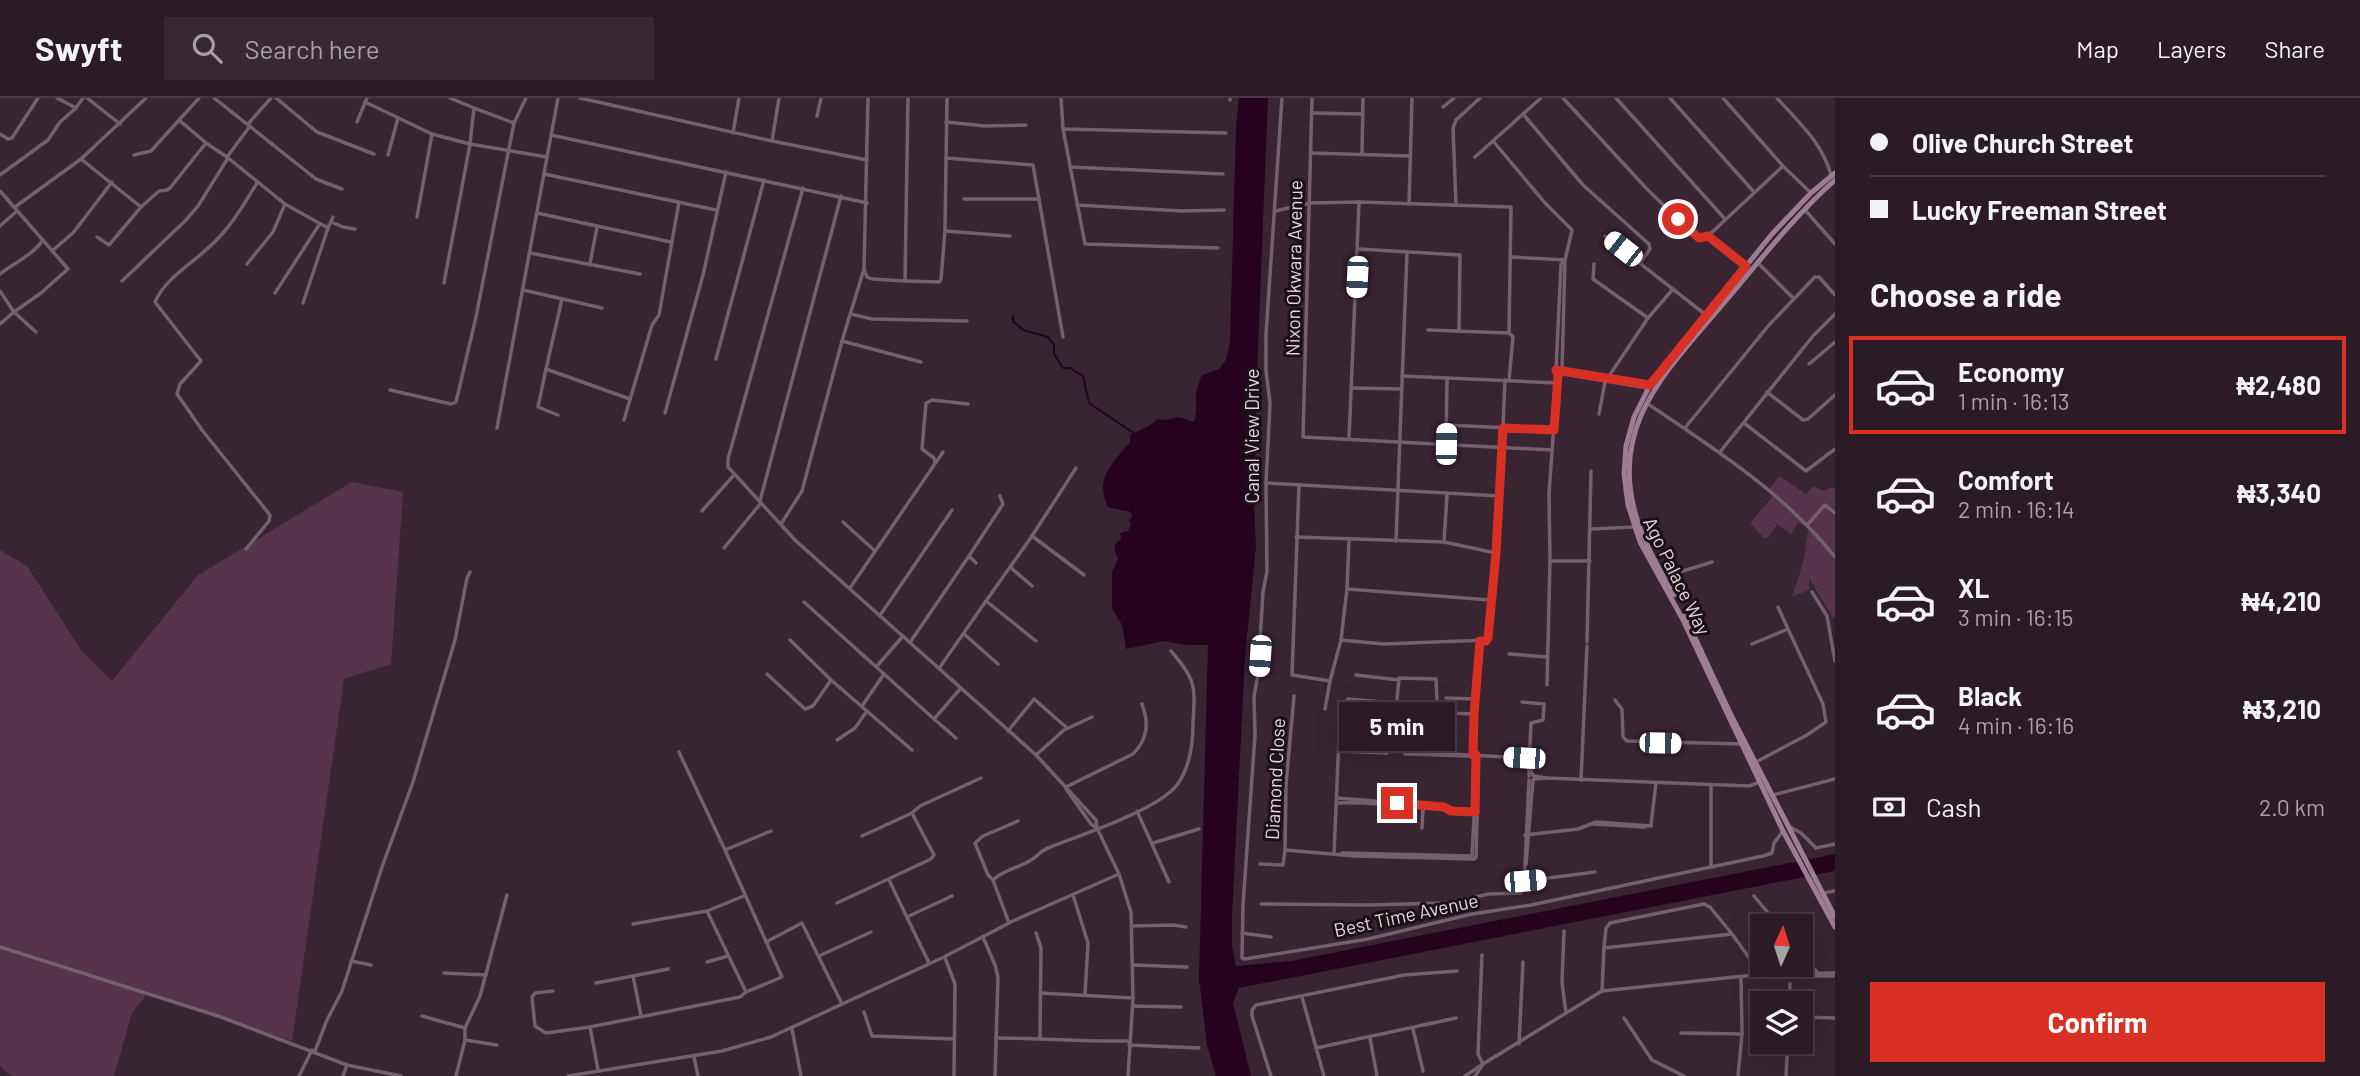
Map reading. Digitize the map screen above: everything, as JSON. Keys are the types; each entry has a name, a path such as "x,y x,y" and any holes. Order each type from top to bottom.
{"main road":[{"name":"Ago Palace Way","path":"1816,885 1783,831 1682,618 1634,527 1626,494 1626,446 1634,417 1649,386 1776,229 1811,193 1834,179"},
{"name":"Ago Palace Way","path":"1816,885 1794,835 1644,540 1632,497 1631,453 1640,418 1659,381 1781,236 1834,179"},
{"path":"1776,229 1781,236"},
{"path":"1816,885 1824,894 1826,904 1835,916"},
{"path":"1816,885 1835,927"}],"street":[{"path":"0,134 8,139 12,138 38,98"},
{"path":"57,98 76,108"},
{"path":"0,175 48,140 60,122 85,98 120,124"},
{"path":"0,226 16,209 81,159 146,98"},
{"path":"134,155 151,151 199,98"},
{"path":"214,98 316,178 342,189"},
{"path":"122,281 192,213 249,125 275,98 317,132 374,154"},
{"path":"450,98 514,122"},
{"path":"390,390 451,404 456,402 477,317 514,122 526,98"},
{"path":"497,428 558,98"},
{"path":"580,98 867,160"},
{"path":"733,133 739,98"},
{"path":"772,141 779,98"},
{"path":"817,116 821,98"},
{"path":"781,524 802,491 864,269 868,98"},
{"path":"905,281 908,98"},
{"path":"864,269 867,277 872,279 939,282 941,279 945,231 947,98"},
{"path":"1061,98 1063,128 1085,244 1218,248"},
{"name":"Canal View Drive","path":"1251,773 1255,735 1254,697 1267,571 1265,482 1270,403 1266,371 1266,334 1282,98"},
{"name":"Nixon Okwara Avenue","path":"1312,98 1302,436 1349,439"},
{"path":"1362,154 1363,98"},
{"path":"1409,204 1412,98"},
{"path":"1443,107 1454,98"},
{"path":"1475,157 1541,98"},
{"path":"1563,98 1646,188 1699,238 1708,236 1783,166"},
{"path":"1616,98 1725,219"},
{"path":"1670,98 1754,192"},
{"path":"1723,98 1783,166 1811,193"},
{"path":"1777,98 1816,141 1826,156 1834,179"},
{"path":"1456,205 1453,128 1456,120 1478,99"},
{"path":"357,122 366,100 432,134 470,144 547,157"},
{"path":"444,283 470,144 474,108"},
{"path":"1312,113 1362,114"},
{"path":"1523,114 1583,185 1648,244 1650,249 1640,263"},
{"path":"388,155 398,118"},
{"path":"179,120 285,204 328,228"},
{"path":"946,122 985,126 1026,125"},
{"path":"1063,128 1226,133"},
{"path":"417,217 432,134"},
{"path":"551,135 867,203"},
{"path":"1493,141 1545,204 1572,230 1565,260 1549,493 1546,685"},
{"path":"97,237 109,244 141,207 159,191 170,188 206,143"},
{"path":"1311,153 1410,156"},
{"path":"946,158 1031,164 1063,337"},
{"path":"81,159 141,207"},
{"path":"1070,167 1223,174"},
{"path":"665,414 703,275 726,172"},
{"path":"544,174 716,210"},
{"path":"716,359 764,180"},
{"path":"52,251 73,233 112,182"},
{"path":"246,549 269,521 270,515 202,430 177,394 180,384 201,362 155,302 172,280 210,247 238,215 257,183"},
{"path":"803,188 727,463 734,475 796,541 1036,755 1096,820 1097,828 1119,874 1131,912 1133,1006 1128,1076"},
{"path":"0,191 68,269 0,324"},
{"path":"724,548 761,502 841,196"},
{"path":"964,199 1039,199"},
{"path":"624,420 652,326 659,315 679,202"},
{"path":"1275,211 1310,203 1359,202 1511,207 1509,332 1513,337 1503,428 1488,638 1486,641 1384,644 1341,640"},
{"path":"1359,202 1349,439 1552,450"},
{"path":"247,264 273,232 285,204"},
{"path":"1077,205 1156,210 1224,210"},
{"path":"1805,210 1835,244"},
{"path":"537,213 671,242"},
{"path":"303,303 332,220 343,228 355,229"},
{"path":"275,293 319,225"},
{"path":"590,264 597,227"},
{"path":"945,231 1010,236"},
{"path":"1605,236 1706,315"},
{"path":"1708,236 1746,266"},
{"path":"0,274 34,251 43,240"},
{"path":"1359,250 1460,255 1459,330"},
{"path":"1396,541 1407,252"},
{"path":"530,253 640,274"},
{"path":"1511,257 1565,260"},
{"path":"1758,263 1793,298"},
{"path":"1594,264 1593,279 1648,318"},
{"path":"1685,429 1793,298 1817,276 1835,295"},
{"path":"1599,414 1606,380 1648,318 1673,289"},
{"path":"522,290 603,308"},
{"path":"0,291 14,312 36,332"},
{"path":"558,415 538,407 562,299"},
{"path":"851,314 872,319 967,321"},
{"path":"1720,452 1813,336 1835,314"},
{"path":"1428,330 1509,332"},
{"path":"842,341 921,362"},
{"path":"1809,364 1835,342"},
{"path":"546,369 630,398"},
{"path":"1559,372 1649,386"},
{"path":"1402,376 1557,383"},
{"path":"1446,444 1447,378"},
{"path":"1353,388 1402,389"},
{"path":"1767,392 1805,420 1835,395"},
{"path":"935,463 934,458 922,449 926,403 932,400 968,404"},
{"path":"1646,403 1720,452 1808,524 1835,557"},
{"path":"1744,423 1804,471 1808,471 1834,451"},
{"path":"1446,425 1554,430"},
{"path":"850,588 943,452"},
{"path":"940,667 1076,468"},
{"path":"1581,781 1591,471"},
{"path":"702,511 734,475"},
{"path":"1265,482 1500,496"},
{"path":"1299,485 1292,675 1329,681"},
{"path":"1444,542 1447,494"},
{"path":"911,641 1003,504 1000,496"},
{"path":"1808,524 1825,505 1835,513"},
{"path":"881,614 952,510"},
{"path":"842,522 875,551"},
{"path":"1591,529 1634,527"},
{"path":"1032,536 1084,575"},
{"path":"1296,537 1444,542 1496,553"},
{"path":"1325,709 1329,681 1341,640 1349,540"},
{"path":"969,556 976,563"},
{"path":"1550,561 1590,561"},
{"path":"1664,577 1712,562"},
{"path":"1010,567 1032,586"},
{"path":"299,1076 342,991 413,782 455,640 470,572"},
{"path":"1347,589 1490,600"},
{"path":"1812,592 1827,617 1835,661"},
{"path":"986,601 1036,641"},
{"path":"804,602 956,738"},
{"path":"1756,762 1824,725 1826,720 1824,704 1778,607"},
{"path":"1752,644 1788,629"},
{"path":"964,634 998,664"},
{"path":"877,666 903,635"},
{"path":"790,640 831,680 912,750"},
{"path":"1336,801 1476,812 1474,714 1480,641"},
{"path":"993,880 1033,859 1047,848 1137,811 1164,797 1175,787 1183,776 1192,749 1194,685 1185,667 1171,651"},
{"path":"1509,654 1547,657"},
{"path":"767,674 806,709 813,706 831,680"},
{"path":"862,706 884,674"},
{"path":"1356,675 1399,680 1401,677 1436,679 1437,701"},
{"path":"1392,752 1399,680"},
{"path":"934,719 961,688"},
{"name":"Diamond Close","path":"1294,696 1286,785 1285,850 1473,858 1476,812"},
{"path":"1446,698 1475,699"},
{"path":"1008,731 1034,699 1067,728"},
{"path":"1334,854 1341,724 1347,700 1395,703"},
{"path":"1615,700 1622,709 1623,737 1627,741 1742,744"},
{"path":"1261,904 1445,903 1489,894 1521,893 1525,881 1532,777 1529,763 1531,723 1543,720 1544,704 1522,702"},
{"path":"1066,787 1133,754 1139,748 1147,723 1142,704"},
{"path":"837,740 855,728 867,711"},
{"path":"1445,713 1474,714"},
{"path":"1036,755 1067,728 1092,717"},
{"path":"1339,749 1524,758 1529,763"},
{"path":"553,991 533,995 535,1026 546,1033 590,1027 740,997 782,977 679,752"},
{"name":"Best Time Avenue","path":"1251,773 1242,933 1244,959 1368,939 1472,914 1531,905 1772,853 1774,843 1783,831"},
{"path":"1532,777 1749,786 1760,782"},
{"path":"862,836 981,779"},
{"path":"1773,795 1835,779"},
{"path":"1527,835 1578,829 1592,824 1651,826 1656,783"},
{"path":"1711,785 1711,866"},
{"path":"1336,801 1428,805 1444,807 1451,811"},
{"path":"1422,828 1423,808"},
{"path":"1137,811 1169,882"},
{"path":"837,903 926,863 934,855 912,813"},
{"path":"1009,923 975,843 983,836 1018,821"},
{"path":"1790,827 1801,833 1816,848 1835,844"},
{"path":"1153,843 1199,829"},
{"path":"725,850 771,831"},
{"path":"1260,864 1283,865 1285,850"},
{"path":"1525,881 1595,873"},
{"path":"568,1076 748,1046 792,1029 930,964 1009,923 1119,874"},
{"path":"889,880 930,964"},
{"path":"1824,894 1835,891"},
{"path":"456,1076 465,1040 465,1028 480,996 507,895"},
{"path":"1073,895 1088,943 1085,995"},
{"path":"633,924 707,911 745,896"},
{"path":"907,917 952,896"},
{"path":"1754,896 1769,914"},
{"path":"1602,991 1606,928 1610,923 1704,904 1710,907 1750,959"},
{"path":"707,911 746,992"},
{"path":"766,942 802,923 842,1004"},
{"path":"1132,926 1186,927"},
{"path":"1564,931 1562,982 1566,1013"},
{"path":"819,956 871,932"},
{"path":"1036,933 1041,948 1040,1038"},
{"path":"1242,933 1271,936"},
{"path":"1604,948 1732,934"},
{"path":"983,937 996,965 998,977 995,1076"},
{"path":"0,947 150,993 347,1065 401,1076"},
{"path":"1482,955 1478,1054 1483,1064"},
{"path":"707,962 728,956"},
{"path":"944,957 955,984 954,1076"},
{"path":"351,961 371,965"},
{"path":"1519,1044 1523,962"},
{"path":"1133,965 1187,967"},
{"path":"1813,967 1819,975"},
{"path":"596,983 668,969"},
{"path":"1271,1076 1252,1016 1253,1007 1404,975 1458,971"},
{"path":"444,973 486,975"},
{"path":"1813,975 1835,975"},
{"path":"633,976 641,1016"},
{"path":"1738,1076 1742,1034 1741,977"},
{"path":"1465,1076 1602,991 1750,977"},
{"path":"1790,984 1790,991"},
{"path":"1040,993 1133,998"},
{"path":"1302,997 1324,1076"},
{"path":"1133,1006 1181,1006"},
{"path":"864,1012 872,1036 954,1039"},
{"path":"422,1016 465,1028"},
{"path":"1813,1017 1835,1018"},
{"path":"1317,1048 1456,1018"},
{"path":"1624,1018 1638,1043 1652,1060 1684,1076"},
{"path":"590,1027 598,1070"},
{"path":"1413,1028 1423,1071"},
{"path":"792,1029 801,1076"},
{"path":"1681,1033 1742,1034"},
{"path":"996,1038 1064,1039 1075,1042 1199,1048"},
{"path":"1370,1038 1377,1076"},
{"path":"465,1040 497,1045"},
{"path":"1786,1076 1787,1054"},
{"path":"694,1056 698,1076"},
{"path":"1475,1076 1483,1064"},
{"path":"343,1076 347,1065"}],"shaded area":[{"path":"1239,98 1268,98 1258,347 1254,504 1256,546 1245,657 1232,916 1232,946 1236,966 1291,961 1835,854 1835,871 1239,988 1233,1003 1251,1076 1216,1076 1207,1045 1199,978 1208,645 1164,641 1126,649 1122,625 1112,608 1112,572 1118,559 1115,545 1121,539 1120,533 1128,531 1132,517 1131,512 1108,507 1103,488 1107,472 1130,442 1130,435 1157,419 1179,417 1194,422 1196,392 1202,375 1219,369 1226,360 1230,341"},
{"path":"1779,476 1806,494 1813,486 1824,491 1832,487 1835,489 1833,618 1809,578 1811,589 1792,597 1803,563 1809,528 1798,522 1791,534 1777,524 1769,537 1764,538 1750,523 1773,496 1769,490"},
{"path":"352,482 403,492 391,664 344,679 292,1041 147,994 132,1013 114,1076 11,1076 0,1066 0,550 27,566 81,650 112,681 198,575"}],"waterway":[{"path":"1013,316 1013,321 1023,330 1048,337 1063,368 1070,368 1083,376 1089,403 1135,434"}],"route":[{"path":"1397,803 1475,812 1477,779 1476,755 1473,755 1474,714 1480,641 1486,641 1488,638 1503,428 1554,430 1558,376 1556,370 1650,385 1746,266 1708,236 1699,238 1678,219"}]}
